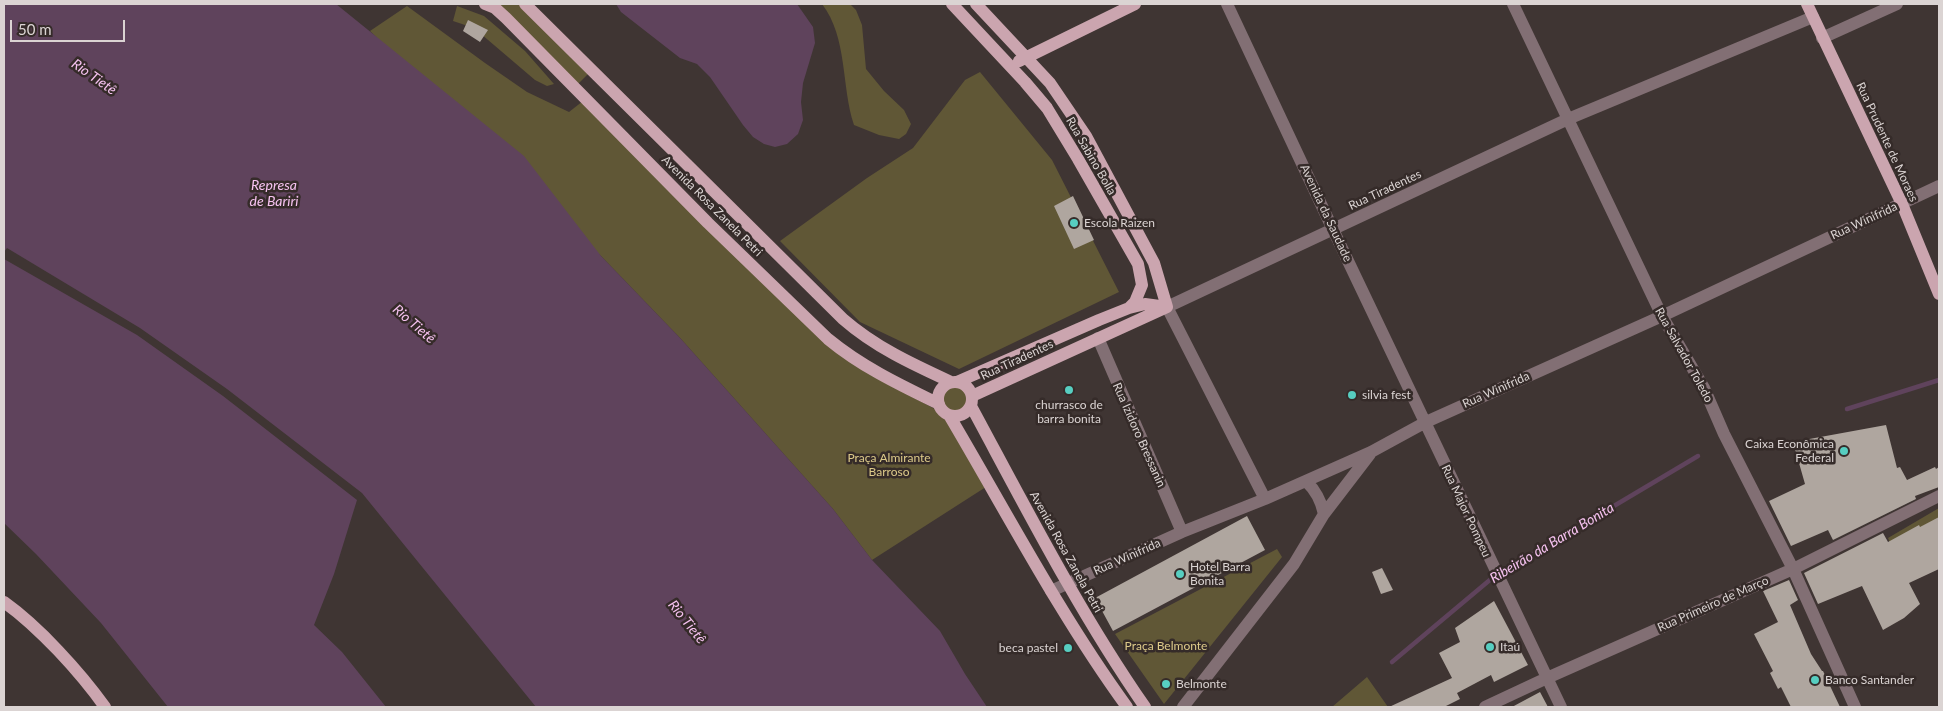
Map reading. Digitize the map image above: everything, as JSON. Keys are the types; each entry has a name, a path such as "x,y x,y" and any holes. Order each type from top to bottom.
{"main road":[{"name":"Avenida Rosa Zanela Petri","path":"485,4 496,8 722,236 828,339 865,366 938,404"},
{"name":"Avenida Rosa Zanela Petri","path":"525,4 861,335 906,362 954,382"},
{"name":"Rua Sabino Bolla","path":"952,4 1047,108 1138,264 1142,286 1135,302 1129,308"},
{"name":"Rua Sabino Bolla","path":"976,4 1050,83 1086,136 1154,263 1167,307"},
{"path":"1010,67 1025,57 1136,4"},
{"name":"Rua Prudente de Moraes","path":"1807,4 1902,204 1939,294"},
{"path":"580,93 596,76"},
{"path":"1129,308 1145,304 1167,307"},
{"name":"Rua Tiradentes","path":"971,401 1098,338 1167,307"},
{"name":"Rua Tiradentes","path":"954,382 1129,308"},
{"path":"954,382 969,389 971,401 968,410 959,416 944,413 938,404 938,398 942,388 954,382"},
{"name":"Avenida Rosa Zanela Petri","path":"971,401 1067,584 1095,631 1145,707"},
{"path":"949,415 1051,591 1126,706"},
{"path":"4,602 14,609 60,653 92,688 105,707"}],"street":[{"name":"Avenida da Saudade","path":"1227,4 1426,422"},
{"name":"Rua Salvador Toledo","path":"1512,4 1662,316 1704,388 1724,434 1794,569 1855,707"},
{"path":"1822,38 1897,4"},
{"name":"Rua Tiradentes","path":"1167,307 1568,119 1813,17"},
{"name":"Rua Winifrida","path":"1051,591 1182,532 1265,499 1371,452 1426,422 1662,316 1939,186"},
{"name":"Rua Sabino Bolla","path":"1167,307 1265,499"},
{"name":"Rua Izidoro Bressanin","path":"1098,338 1182,532"},
{"name":"Rua Major Pompeu","path":"1426,422 1483,549 1561,707"},
{"path":"1183,707 1294,564 1324,514 1371,452"},
{"path":"1306,481 1316,491 1324,514"},
{"name":"Rua Primeiro de Março","path":"1485,707 1546,678 1794,569 1939,496"}],"green space":[{"path":"492,4 519,4 589,73 577,85"},
{"path":"822,4 850,4 856,10 862,25 866,69 884,91 904,110 911,124 906,134 899,139 879,135 854,125 840,47 830,17"},
{"name":"Praça Almirante Barroso","path":"407,6 527,92 569,112 583,101 869,373 942,413 954,427 989,485 872,560 833,509 681,339 601,256 370,31"},
{"path":"457,6 484,16 525,51 554,84 547,86 535,80 474,28 453,21"},
{"path":"980,72 1052,160 1119,292 959,369 860,322 780,241 867,178 913,148 965,80"},
{"path":"955,385 961,386 969,394 969,406 961,414 955,415 949,414 941,406 940,400 941,394 949,386"},
{"path":"1939,508 1939,518 1890,543 1888,538"},
{"name":"Praça Belmonte","path":"1277,549 1282,557 1164,704 1115,634"},
{"path":"1367,677 1388,707 1332,707"}],"water":[{"name":"Represa de Bariri","path":"4,4 336,4 524,156 601,256 681,339 833,509 872,560 940,631 987,707 536,707 362,493 227,389 140,328 7,248 4,252"},
{"path":"616,4 797,4 813,27 815,43 803,83 801,102 803,120 798,134 787,144 775,147 764,144 753,137 710,77 697,64 680,58 621,12"},
{"path":"4,259 137,335 223,396 357,500 334,574 314,625 342,652 386,707 168,707 101,623 4,523"}],"building":[{"path":"468,20 488,30 480,42 463,31"},
{"name":"Escola Raizen","path":"1073,196 1094,240 1074,249 1054,206"},
{"path":"1886,425 1897,468 1900,467 1907,480 1935,467 1936,469 1939,467 1939,487 1915,496 1916,499 1833,540 1828,530 1791,546 1769,501 1805,484 1793,442"},
{"name":"Hotel Barra Bonita","path":"1247,516 1265,550 1113,631 1095,598"},
{"path":"1939,517 1939,569 1909,583 1920,604 1904,618 1883,630 1862,586 1818,604 1804,573 1883,533 1888,542 1919,525 1920,527"},
{"path":"1382,568 1393,590 1381,594 1372,572"},
{"path":"1789,580 1798,600 1790,605 1811,654 1823,671 1840,707 1791,707 1781,687 1778,689 1770,673 1773,671 1754,634 1778,622 1763,591"},
{"name":"Itaú","path":"1494,601 1528,665 1494,682 1491,675 1457,693 1460,699 1444,707 1389,707 1452,678 1439,653 1460,642 1455,628"},
{"path":"1540,692 1548,707 1512,707"}],"waterway":[{"name":"Ribeirão da Barra Bonita","path":"1847,409 1939,380"},
{"name":"Ribeirão da Barra Bonita","path":"1392,662 1491,579 1698,456"}],"place":[{"name":"Escola Raizen","path":"1074,223"},
{"name":"churrasco de barra bonita","path":"1069,390"},
{"name":"silvia fest","path":"1352,395"},
{"name":"Caixa Econômica Federal","path":"1844,451"},
{"name":"Hotel Barra Bonita","path":"1180,574"},
{"name":"Itaú","path":"1490,647"},
{"name":"beca pastel","path":"1068,648"},
{"name":"Banco Santander","path":"1815,680"},
{"name":"Belmonte","path":"1166,684"}],"water label":[{"name":"Rio Tietê","path":"94,77"},
{"name":"Rio Tietê","path":"414,324"},
{"name":"Rio Tietê","path":"687,622"}]}
